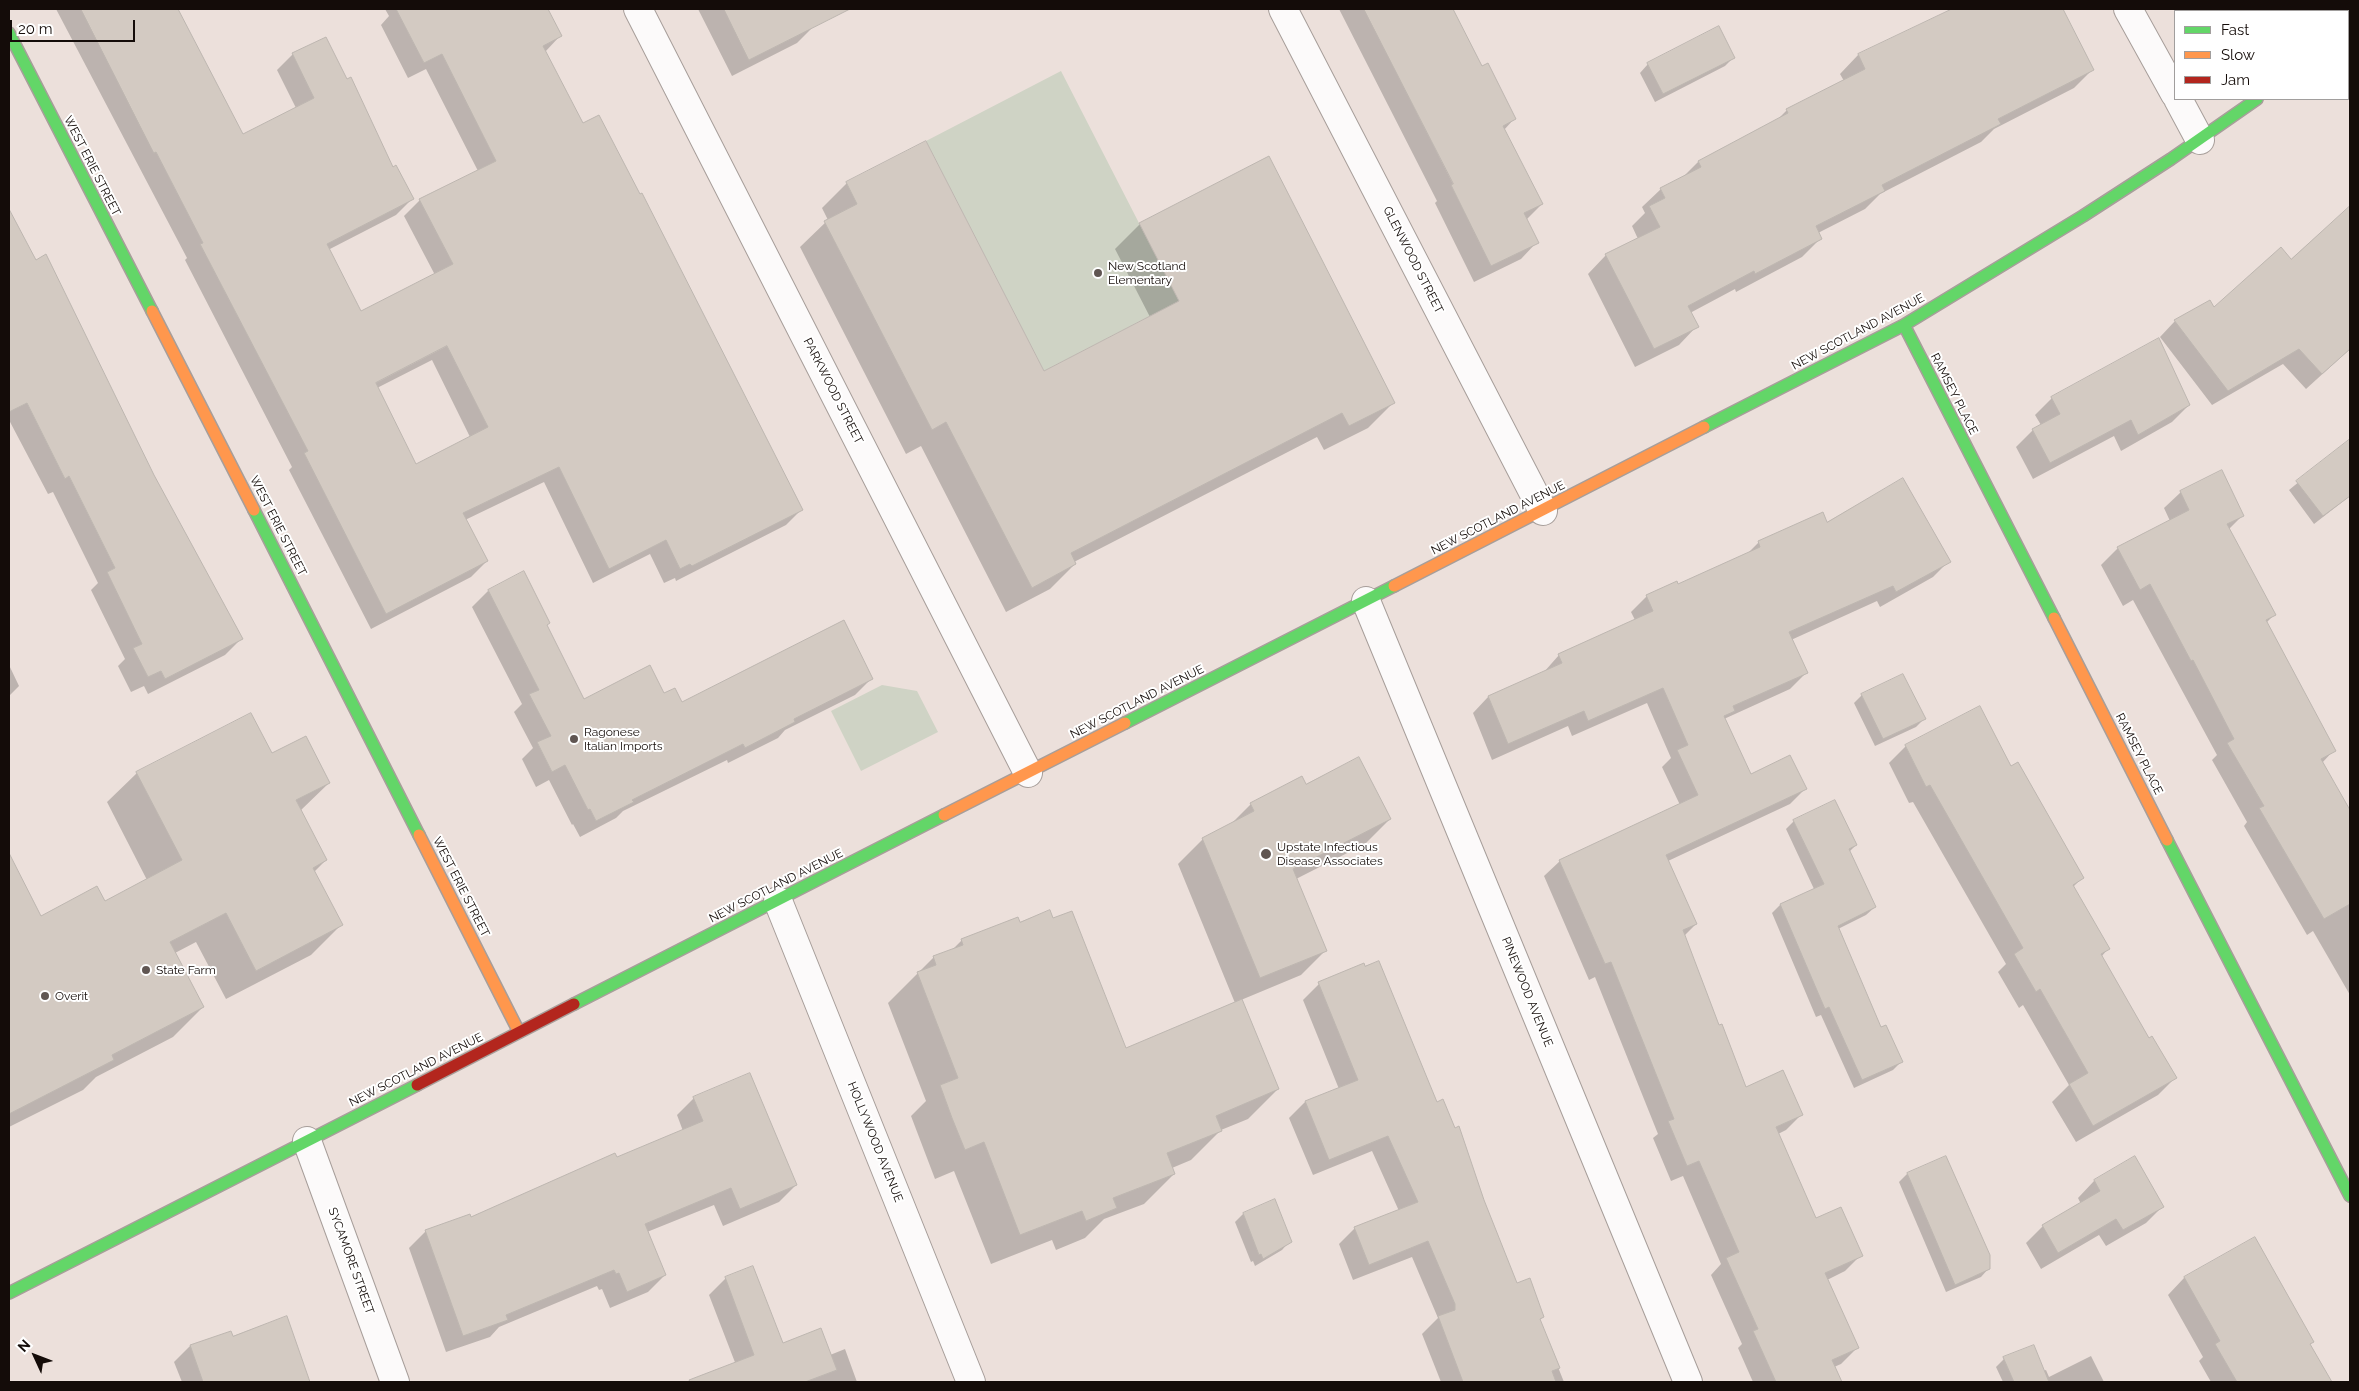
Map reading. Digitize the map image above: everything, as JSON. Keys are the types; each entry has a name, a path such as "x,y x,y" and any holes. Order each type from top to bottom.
{"street":[{"name":"PARKWOOD STREET","path":"638,9 1028,773"},
{"name":"GLENWOOD STREET","path":"1283,9 1543,511"},
{"path":"2128,9 2174,92"},
{"name":"WEST ERIE STREET","path":"9,33 319,636 519,1032"},
{"path":"2179,100 2200,140"},
{"name":"NEW SCOTLAND AVENUE","path":"10,1288 307,1141 1904,325 2038,244 2200,140 2256,100"},
{"name":"RAMSEY PLACE","path":"1904,325 2350,1196"},
{"name":"PINEWOOD AVENUE","path":"1366,601 1688,1382"},
{"name":"HOLLYWOOD AVENUE","path":"778,901 972,1382"},
{"name":"SYCAMORE STREET","path":"307,1141 395,1382"}],"shaded area":[{"path":"1061,71 1179,301 1044,371 926,141"},
{"path":"882,685 917,691 938,732 861,771 831,711"}],"building":[{"path":"81,9 178,9 243,134 314,98 292,53 326,37 347,79 351,77 393,167 396,165 414,199 327,244 361,311 453,264 419,199 496,161 442,54 424,63 396,9 548,9 562,36 543,46 583,123 599,115 640,194 642,193 803,510 692,566 690,564 680,569 666,540 609,569 559,467 463,513 488,561 386,614 304,453 308,451 200,244 203,243 156,152 154,153","holes":["447,346 488,427 416,464 376,383"]},
{"path":"724,9 850,9 749,60"},
{"path":"1364,9 1453,9 1482,66 1488,63 1516,119 1503,126 1543,204 1524,213 1539,243 1491,266 1451,185 1453,184"},
{"path":"1952,9 2063,9 2094,70 1998,119 2001,124 1882,185 1885,191 1816,226 1822,239 1755,274 1754,271 1688,306 1699,327 1654,349 1605,254 1660,227 1649,206 1665,198 1660,188 1701,167 1698,161 1788,113 1786,109 1865,69 1858,54"},
{"path":"1719,26 1735,58 1663,94 1647,63"},
{"name":"New Scotland Elementary","path":"926,141 1044,371 1179,301 1139,223 1269,156 1395,403 1349,426 1342,413 1071,553 1076,564 1032,588 946,422 932,430 824,221 857,204 846,182"},
{"path":"2350,206 2350,349 2322,374 2299,349 2228,391 2174,320 2210,300 2214,307 2281,247 2291,259"},
{"path":"9,209 36,260 46,254 154,475 243,639 165,679 161,671 148,677 133,648 142,644 107,572 115,568 69,476 65,479 27,403 9,412"},
{"path":"2159,338 2190,405 2138,435 2131,420 2050,463 2032,429 2060,414 2051,397"},
{"path":"2350,439 2350,496 2323,516 2296,481"},
{"path":"2222,470 2244,516 2227,524 2276,615 2266,620 2336,751 2321,759 2350,810 2350,904 2324,919 2259,808 2264,806 2227,743 2234,739 2193,660 2191,661 2150,584 2140,590 2117,547 2189,510 2180,491"},
{"path":"1903,478 1951,562 1896,592 1893,586 1789,632 1808,673 1733,706 1735,711 1724,716 1751,774 1790,755 1807,789 1666,855 1697,924 1683,930 1719,1025 1722,1024 1746,1087 1783,1070 1803,1115 1776,1127 1816,1218 1841,1207 1863,1256 1825,1273 1859,1348 1832,1360 1842,1382 1776,1382 1753,1331 1758,1329 1726,1258 1739,1252 1699,1161 1687,1166 1668,1121 1674,1119 1611,962 1605,964 1559,860 1698,795 1677,750 1688,745 1663,688 1588,721 1584,711 1508,744 1488,696 1562,663 1558,654 1653,611 1646,595 1677,581 1678,584 1760,547 1758,541 1823,512 1827,522"},
{"path":"524,571 550,623 547,625 584,699 650,665 664,693 675,688 682,702 844,620 873,679 794,719 795,722 745,748 743,744 632,800 634,802 596,821 590,809 588,810 565,765 552,772 537,742 551,736 529,694 539,690 488,590"},
{"path":"1903,674 1926,719 1883,739 1861,694"},
{"path":"1980,706 2011,766 2018,762 2084,878 2073,885 2110,949 2101,954 2149,1038 2152,1036 2177,1078 2093,1126 2069,1084 2088,1073 2040,989 2036,992 2014,954 2023,948 1930,785 1926,787 1905,745"},
{"path":"251,713 272,753 306,736 330,783 296,800 327,860 313,868 343,925 256,971 226,913 170,942 204,1007 112,1055 114,1060 9,1114 9,853 41,916 97,886 105,901 182,860 136,772"},
{"name":"Upstate Infectious Disease Associates","path":"1359,757 1391,819 1293,869 1327,951 1260,978 1202,838 1254,811 1250,803 1302,776 1306,784"},
{"path":"1835,800 1857,845 1849,849 1876,907 1838,926 1881,1027 1886,1025 1903,1062 1862,1080 1829,1007 1825,1009 1780,904 1824,884 1793,820"},
{"path":"1050,910 1053,918 1072,911 1126,1048 1242,999 1279,1089 1216,1116 1222,1131 1167,1153 1175,1174 1113,1198 1117,1208 1086,1221 1082,1211 1020,1235 984,1142 965,1150 952,1118 940,1085 958,1078 917,972 936,965 933,956 963,945 961,939 1018,917 1020,922"},
{"path":"1379,961 1437,1102 1443,1099 1455,1128 1459,1126 1484,1200 1517,1283 1530,1278 1544,1317 1540,1319 1560,1368 1552,1371 1556,1382 1463,1382 1438,1316 1455,1310 1455,1304 1428,1241 1369,1265 1354,1227 1418,1202 1388,1136 1329,1160 1305,1101 1358,1080 1318,982 1364,963 1365,966"},
{"path":"750,1073 797,1185 740,1209 731,1188 645,1224 666,1275 627,1292 619,1273 616,1274 614,1270 506,1315 508,1320 463,1336 425,1230 470,1214 471,1217 615,1153 617,1157 703,1121 693,1097"},
{"path":"1946,1156 1990,1255 1990,1269 1955,1285 1907,1173"},
{"path":"2135,1156 2164,1207 2123,1230 2116,1219 2058,1253 2042,1225 2100,1191 2094,1180"},
{"path":"1275,1199 1292,1242 1263,1259 1261,1254 1259,1255 1243,1213"},
{"path":"2255,1237 2314,1342 2310,1344 2332,1382 2237,1382 2215,1344 2220,1341 2184,1277"},
{"path":"753,1266 783,1343 821,1328 837,1370 805,1382 690,1382 689,1380 754,1355 725,1277"},
{"path":"287,1316 310,1382 203,1382 190,1345 231,1331 233,1336"},
{"path":"2034,1345 2049,1382 2014,1382 2003,1357"}],"traffic: fast":[{"path":"9,33 152,311"},
{"path":"1704,427 1904,325 2083,216 2171,159 2256,100"},
{"path":"1904,325 2054,618"},
{"path":"254,510 419,835"},
{"path":"1125,723 1394,586"},
{"path":"574,1004 944,815"},
{"path":"2167,840 2350,1196"},
{"path":"9,1293 417,1085"}],"traffic: slow":[{"path":"152,311 254,510"},
{"path":"1394,586 1704,427"},
{"path":"2054,618 2167,840"},
{"path":"944,815 1125,723"},
{"path":"419,835 519,1032"}],"traffic: jam":[{"path":"417,1085 574,1004"}],"place":[{"name":"New Scotland Elementary","path":"1098,273"},
{"name":"Ragonese Italian Imports","path":"574,739"},
{"name":"Upstate Infectious Disease Associates","path":"1266,854"},
{"name":"State Farm","path":"146,970"},
{"name":"Overit","path":"45,996"}]}
